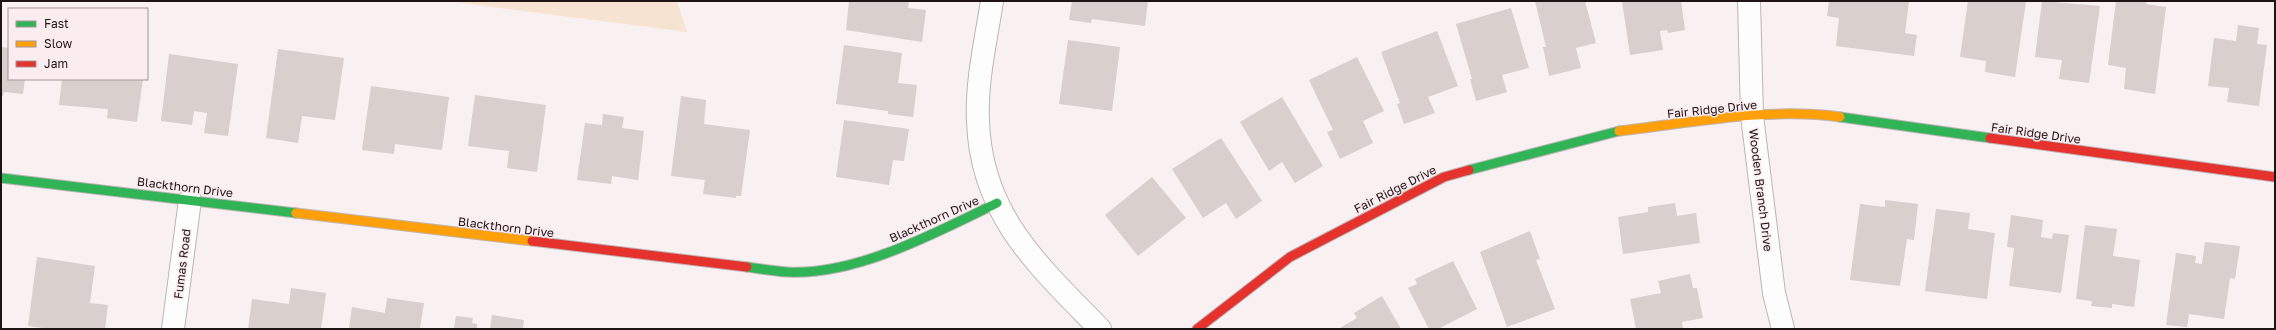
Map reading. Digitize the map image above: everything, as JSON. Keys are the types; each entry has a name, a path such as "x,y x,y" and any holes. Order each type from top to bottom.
{"street":[{"path":"992,1 980,89 978,120 986,176 997,203 1015,237 1029,256 1100,329"},
{"name":"Wooden Branch Drive","path":"1749,1 1752,116 1774,293 1783,329"},
{"name":"Fair Ridge Drive","path":"1197,329 1290,257 1444,177 1613,132 1752,116 1824,116 2275,176"},
{"name":"Blackthorn Drive","path":"1,178 788,272 845,266 901,249 997,203"},
{"name":"Fumas Road","path":"173,329 190,200"}],"shaded area":[{"path":"447,1 677,1 687,32"}],"building":[{"path":"849,1 909,1 908,8 926,10 922,42 846,30"},
{"path":"1072,1 1148,1 1145,26 1092,19 1091,23 1069,20"},
{"path":"1535,1 1585,1 1596,43 1576,48 1581,68 1549,76 1543,47 1546,47"},
{"path":"1622,1 1681,1 1685,30 1668,33 1667,30 1660,31 1663,50 1630,55"},
{"path":"1829,1 1909,1 1905,33 1917,35 1914,56 1836,46 1839,18 1827,16"},
{"path":"1968,1 2026,1 2015,77 1985,72 1986,61 1960,57"},
{"path":"2042,1 2100,6 2089,83 2059,79 2062,60 2035,57"},
{"path":"2116,1 2147,1 2146,4 2166,7 2155,94 2124,89 2126,68 2108,65"},
{"path":"1511,8 1529,68 1502,75 1507,92 1476,101 1470,79 1472,79 1456,24"},
{"path":"2238,25 2259,28 2257,44 2267,45 2259,106 2227,102 2229,88 2208,86 2214,38 2236,41"},
{"path":"1437,31 1458,86 1428,97 1435,113 1404,124 1397,104 1400,103 1381,52"},
{"path":"1068,40 1120,47 1112,111 1059,104"},
{"path":"844,45 902,53 898,83 917,85 913,117 888,114 888,111 836,104"},
{"path":"1,47 8,48 8,80 25,80 23,94 4,92 3,96 1,96"},
{"path":"278,49 344,58 335,120 302,116 298,143 266,138"},
{"path":"169,54 238,64 228,136 204,133 207,113 194,111 192,125 161,121"},
{"path":"1357,57 1384,111 1363,121 1373,143 1340,159 1327,132 1333,130 1309,80"},
{"path":"62,80 143,80 137,122 107,118 108,109 59,105"},
{"path":"371,86 449,97 442,150 395,144 394,154 362,150"},
{"path":"475,95 546,105 537,172 507,168 509,151 468,146"},
{"path":"681,96 706,100 704,124 750,130 741,196 736,196 736,198 703,194 705,180 671,176"},
{"path":"1282,97 1323,166 1295,183 1282,162 1269,171 1240,122"},
{"path":"603,114 624,117 622,128 644,131 638,180 612,176 611,184 577,180 585,123 602,125"},
{"path":"844,120 909,129 904,161 893,160 889,185 836,177"},
{"path":"1221,138 1262,201 1236,219 1226,203 1203,218 1172,169"},
{"path":"1152,177 1186,218 1138,256 1105,215"},
{"path":"1885,200 1918,204 1914,240 1907,239 1900,286 1850,280 1860,204 1885,207"},
{"path":"1675,203 1677,216 1696,213 1700,243 1623,254 1618,217 1648,212 1648,207"},
{"path":"1936,209 1970,213 1968,229 1995,233 1987,299 1925,291"},
{"path":"2011,215 2043,220 2041,237 2052,239 2053,233 2069,235 2061,293 2009,286 2014,248 2007,247"},
{"path":"2085,225 2117,229 2113,256 2140,260 2134,307 2112,304 2112,308 2091,306 2092,301 2076,299"},
{"path":"1530,231 1540,259 1536,260 1555,309 1507,327 1480,252"},
{"path":"2205,242 2240,246 2235,279 2230,278 2224,319 2189,314 2187,327 2166,325 2176,253 2196,256 2195,263 2202,264"},
{"path":"37,257 95,266 90,303 108,305 105,329 50,329 28,326"},
{"path":"1453,261 1477,309 1438,329 1429,329 1408,288 1417,284 1415,279"},
{"path":"1690,274 1693,288 1697,288 1703,318 1682,322 1683,329 1636,329 1630,299 1661,293 1658,281"},
{"path":"291,288 326,293 321,329 248,329 252,299 289,304"},
{"path":"1382,296 1401,329 1338,329 1357,318 1354,313"},
{"path":"387,298 424,303 420,329 349,329 352,307 385,313"},
{"path":"492,315 524,320 523,329 490,329"},
{"path":"456,316 473,318 472,323 477,324 477,329 454,329"}],"traffic: fast":[{"path":"1840,117 1990,138"},
{"path":"1469,170 1619,131"},
{"path":"1,178 296,213"},
{"path":"747,267 787,272 813,271 840,267 868,260 922,239 997,203"}],"traffic: slow":[{"path":"1619,131 1702,120 1757,115 1813,114 1840,117"},
{"path":"296,213 532,241"}],"traffic: jam":[{"path":"1990,138 2275,177"},
{"path":"1197,329 1290,257 1444,177 1469,170"},
{"path":"532,241 747,267"}]}
